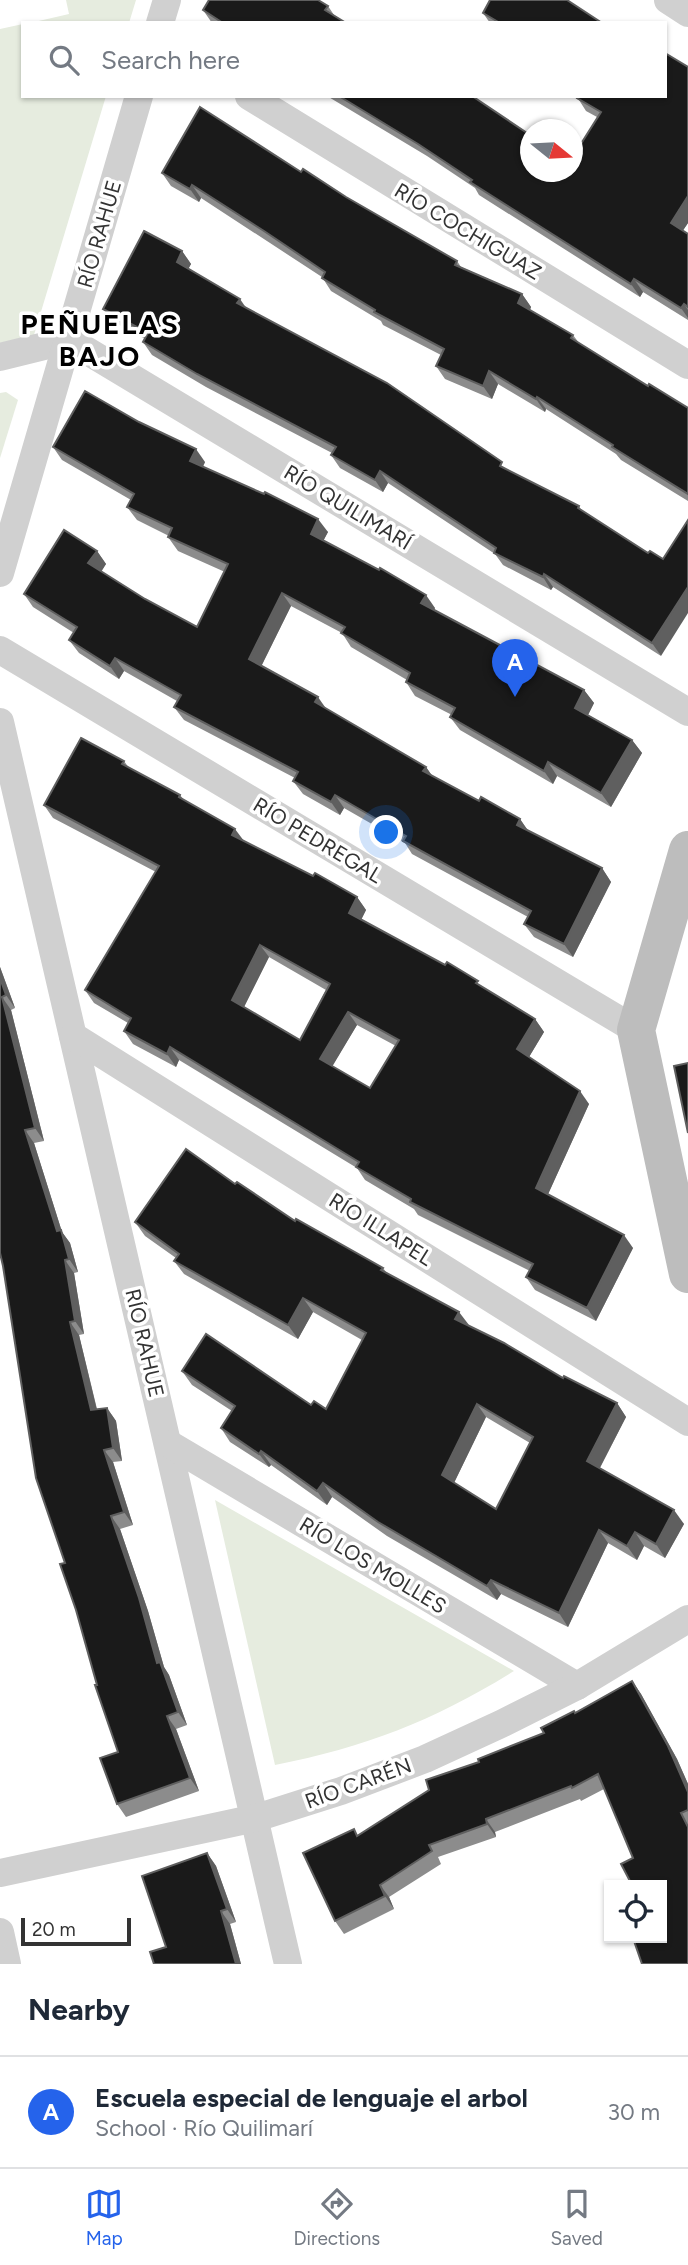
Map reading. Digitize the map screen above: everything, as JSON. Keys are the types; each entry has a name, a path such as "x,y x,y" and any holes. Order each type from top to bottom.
{"main road":[{"path":"688,850 636,1030 688,1274"}],"street":[{"path":"161,21 167,0"},
{"path":"668,0 688,13"},
{"name":"RÍO RAHUE","path":"0,573 138,98"},
{"name":"RÍO COCHIGUAZ","path":"252,98 688,365"},
{"path":"0,357 69,340"},
{"name":"RÍO QUILIMARÍ","path":"69,340 688,712"},
{"name":"RÍO PEDREGAL","path":"0,650 636,1030"},
{"name":"RÍO RAHUE","path":"0,722 288,1964"},
{"name":"RÍO ILLAPEL","path":"73,1036 688,1422"},
{"name":"RÍO LOS MOLLES","path":"169,1444 577,1686"},
{"name":"RÍO CARÉN","path":"0,1874 256,1818 341,1791 425,1759 502,1724 577,1686 688,1619"},
{"path":"0,1933 7,1964"}],"shaded area":[{"path":"66,0 136,0 130,21 39,21 69,14"},
{"path":"21,24 21,98 105,98 34,335 0,343 0,29"},
{"path":"6,392 18,400 0,458 0,393"},
{"path":"215,1500 514,1671 456,1704 399,1730 340,1750 275,1765"}],"building":[{"path":"209,0 318,0 328,6 325,10 343,21 220,21 203,10"},
{"path":"490,0 567,0 599,21 497,21 483,13"},
{"path":"667,54 688,67 688,196 671,223 688,234 688,307 684,304 681,308 634,279 631,284 470,182 472,180 418,144 342,98 475,98 520,128 520,182 583,182 583,141 601,112 577,98 667,98"},
{"path":"200,107 301,172 303,169 457,261 455,265 522,294 518,303 573,335 571,338 648,386 649,384 688,408 688,494 537,397 536,399 489,371 483,386 436,366 444,349 374,312 375,310 322,278 325,272 192,185 190,189 162,173"},
{"path":"144,231 182,251 177,262 240,299 237,303 387,383 502,462 500,466 579,506 578,508 648,553 650,551 663,559 688,520 688,587 652,643 544,574 543,577 494,553 496,548 380,471 375,480 331,455 336,447 197,374 143,342 148,333 103,309"},
{"path":"85,391 139,422 196,449 190,461 264,494 265,492 318,519 311,534 379,570 380,568 426,595 421,603 584,690 575,708 632,740 601,793 548,762 544,771 450,717 455,708 406,682 410,673 341,633 345,627 282,593 249,659 318,697 315,702 426,767 423,771 479,801 481,797 520,819 517,825 602,868 564,944 524,924 531,911 403,841 406,836 335,795 331,802 293,781 298,772 174,707 181,695 115,658 110,666 69,640 77,627 24,594 64,530 97,551 88,563 145,599 197,627 228,564 168,537 172,528 127,507 134,494 53,447"},
{"path":"81,738 235,829 232,835 313,876 315,873 357,897 349,913 445,965 447,962 535,1019 517,1049 580,1091 536,1188 624,1235 587,1308 526,1277 533,1264 410,1202 411,1199 356,1167 359,1162 170,1047 167,1054 124,1031 131,1018 85,990 159,866 44,805","holes":["260,945 330,984 300,1040 232,1000","348,1012 399,1040 370,1088 320,1059"]},
{"path":"0,978 6,995 2,997 35,1128 25,1130 57,1231 61,1230 69,1259 65,1260 75,1321 70,1322 91,1410 107,1408 113,1448 104,1450 124,1512 111,1516 139,1598 157,1663 160,1662 178,1712 167,1716 190,1778 117,1804 100,1758 118,1752 95,1685 76,1610 60,1564 65,1563 36,1478 0,1253"},
{"path":"688,1063 688,1133 674,1066"},
{"path":"186,1149 235,1184 237,1182 295,1221 296,1219 383,1268 381,1270 459,1312 455,1319 504,1343 563,1378 564,1376 617,1403 587,1461 674,1510 656,1544 635,1532 627,1546 599,1530 559,1613 491,1580 487,1586 378,1522 323,1483 317,1491 261,1451 259,1454 221,1428 235,1406 182,1371 206,1334 311,1405 314,1401 326,1409 366,1333 303,1298 288,1325 174,1261 179,1254 135,1222","holes":["477,1404 533,1437 496,1509 442,1475"]},
{"path":"632,1681 668,1746 688,1792 688,1810 681,1813 688,1827 688,1964 642,1964 635,1943 667,1943 667,1880 629,1880 621,1864 633,1858 598,1774 572,1788 571,1786 486,1819 487,1824 429,1845 432,1851 380,1885 385,1896 335,1921 303,1853 354,1829 357,1836 429,1790 426,1780 479,1762 478,1759 544,1733 541,1728 574,1711 575,1713"},
{"path":"207,1853 227,1909 221,1911 236,1964 154,1964 150,1952 166,1947 142,1876"}],"place":[{"name":"Escuela especial de lenguaje el arbol","path":"515,697"}],"district":[{"name":"PEÑUELAS BAJO","path":"100,340"}]}
